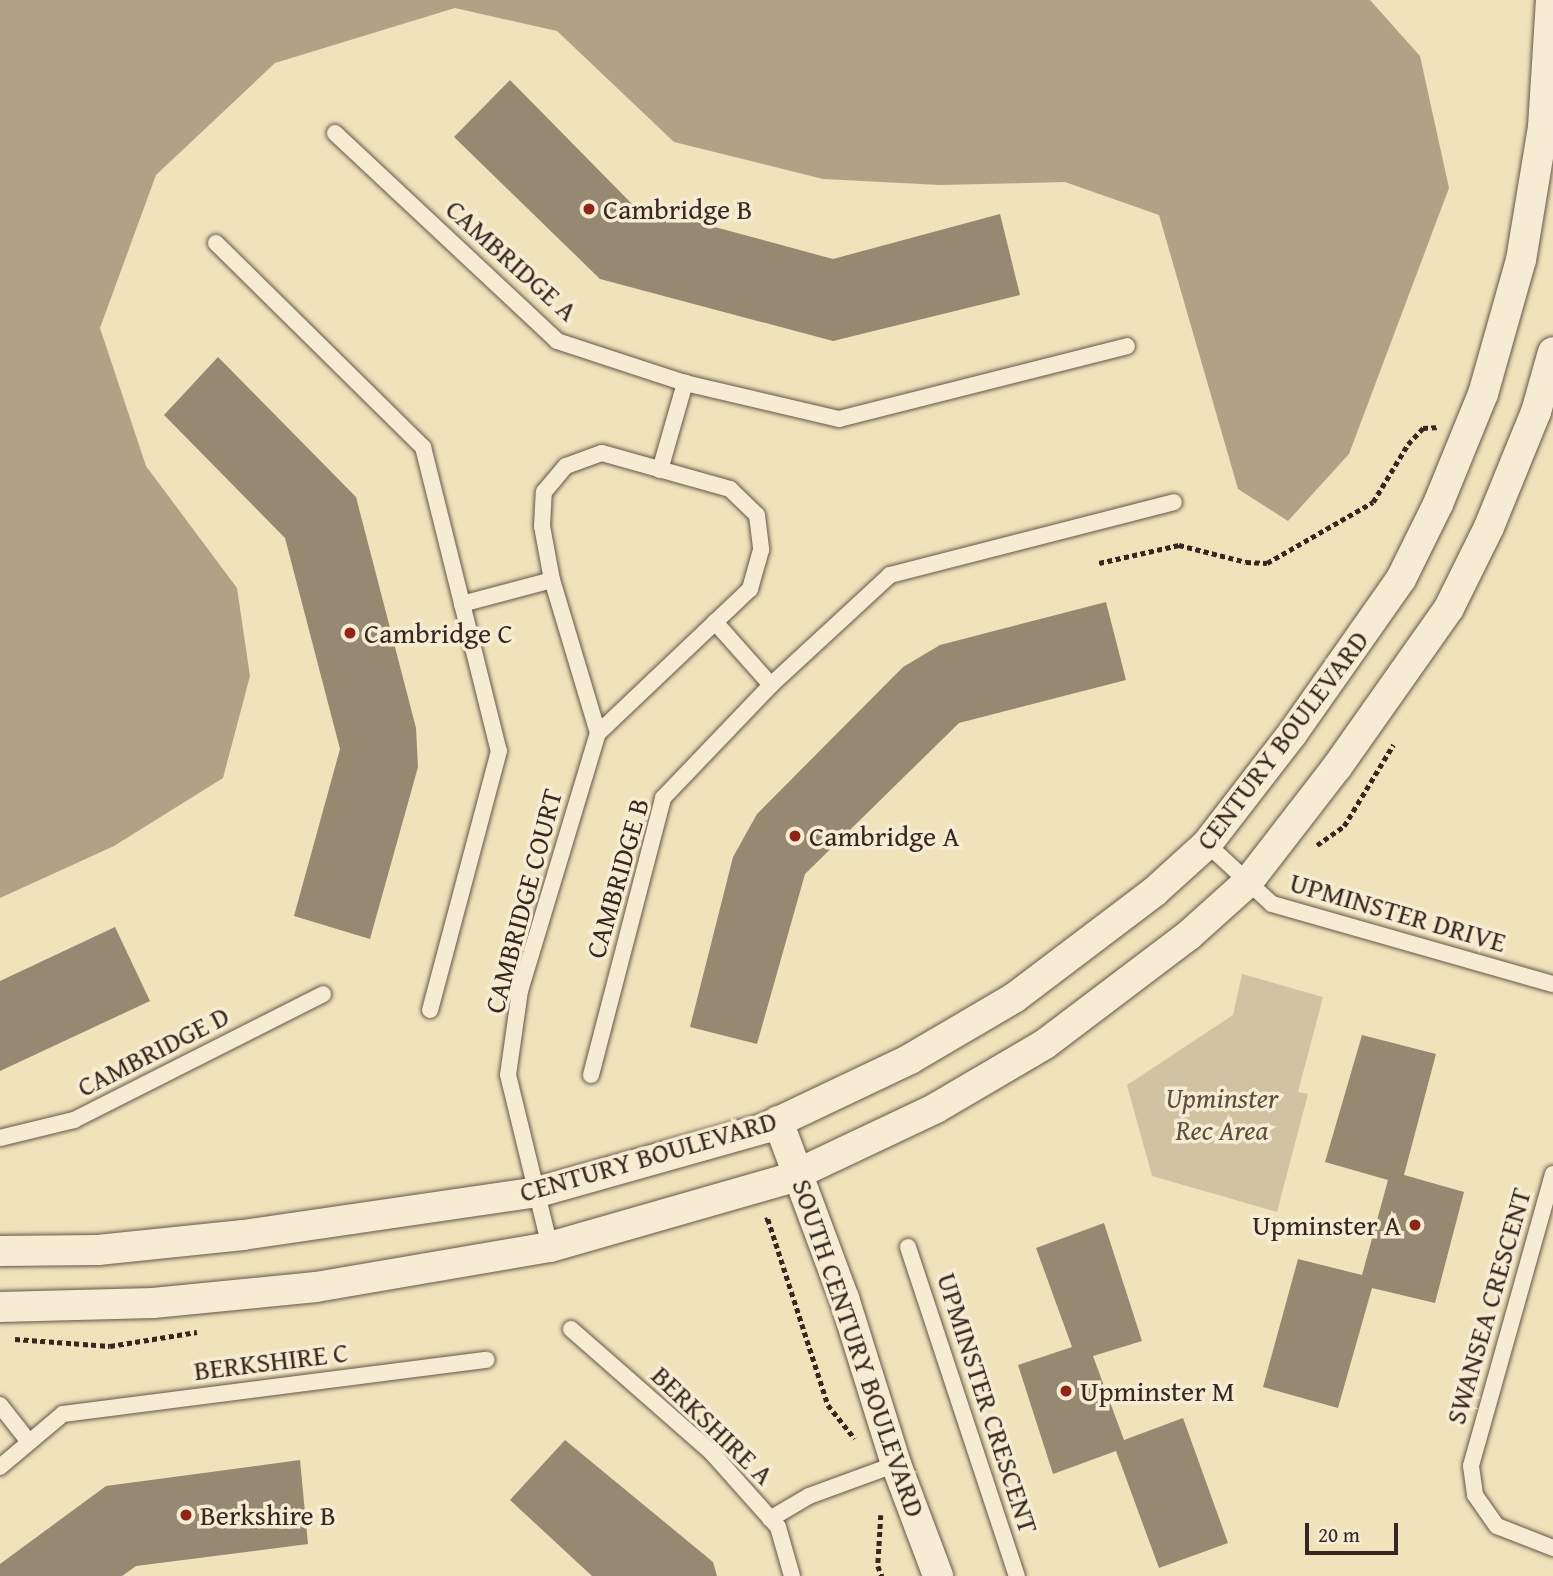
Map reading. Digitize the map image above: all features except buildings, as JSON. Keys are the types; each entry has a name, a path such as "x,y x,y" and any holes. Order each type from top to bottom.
{"street":[{"name":"CENTURY BOULEVARD","path":"0,1251 98,1250 243,1235 538,1192 778,1121 910,1059 1014,998 1154,892 1207,844 1292,734 1401,579 1438,504 1483,394 1521,260 1543,127 1551,0"},
{"name":"CENTURY BOULEVARD","path":"0,1307 153,1303 316,1287 550,1247 784,1180 936,1108 1045,1044 1189,935 1248,882 1337,767 1449,608 1489,527 1512,472 1536,412 1553,352"},
{"name":"SOUTH CENTURY BOULEVARD","path":"778,1121 800,1173 844,1298 895,1464 938,1576"}],"lane":[{"name":"CAMBRIDGE A","path":"335,133 557,341 685,383 839,419 1128,346"},
{"path":"216,243 423,447 499,751 430,1010"},
{"path":"660,470 685,383"},
{"path":"602,453 730,489 757,515 761,550 750,589 597,733 552,580 542,526 544,492 566,466 602,453"},
{"name":"CAMBRIDGE B","path":"591,1075 663,798 771,685 890,575 1174,502"},
{"path":"463,604 552,580"},
{"path":"715,622 771,685"},
{"name":"CAMBRIDGE COURT","path":"550,1247 508,1075 520,991 597,733"},
{"name":"UPMINSTER DRIVE","path":"1207,844 1272,904 1553,984"},
{"name":"CAMBRIDGE D","path":"0,1138 74,1120 323,995"},
{"name":"SWANSEA CRESCENT","path":"1553,1174 1474,1453 1471,1478 1485,1512 1497,1526 1553,1548"},
{"name":"UPMINSTER CRESCENT","path":"908,1247 1017,1576"},
{"name":"BERKSHIRE A","path":"571,1329 712,1453 778,1527 792,1576"},
{"name":"BERKSHIRE C","path":"29,1442 63,1414 486,1360"},
{"path":"0,1405 29,1442 0,1467"},
{"path":"770,1519 809,1496 895,1464"}],"path":[{"path":"1099,563 1179,545 1246,562 1267,563 1373,502 1408,444 1423,428 1439,427"},
{"path":"768,1219 828,1405 858,1443"},
{"path":"882,1503 878,1566 882,1576"}],"green space":[{"name":"Upminster Rec Area","path":"1242,974 1323,997 1298,1092 1308,1094 1277,1212 1152,1176 1127,1085 1233,1015"}],"shaded area":[{"path":"0,0 1370,0 1420,56 1449,188 1349,454 1288,521 1238,489 1159,215 1065,182 940,185 823,179 674,142 557,31 455,8 275,63 156,175 100,328 146,466 237,588 250,676 223,778 114,846 0,898"}],"place":[{"name":"Cambridge B","path":"589,209"},
{"name":"Cambridge C","path":"350,633"},
{"name":"Cambridge A","path":"795,836"},
{"name":"Upminster A","path":"1415,1225"},
{"name":"Upminster M","path":"1066,1391"},
{"name":"Berkshire B","path":"186,1515"}]}
